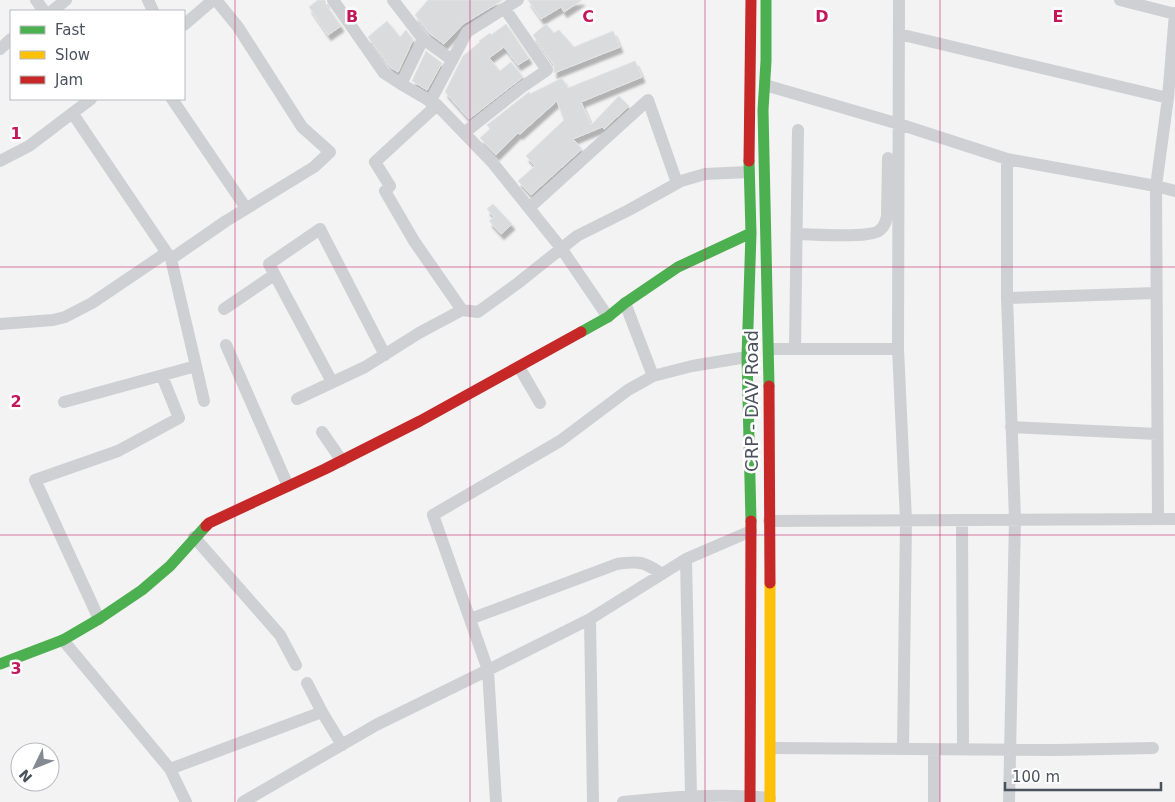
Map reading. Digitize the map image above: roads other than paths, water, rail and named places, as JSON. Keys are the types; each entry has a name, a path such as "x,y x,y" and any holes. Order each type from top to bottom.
{"street":[{"path":"53,10 66,0"},
{"path":"0,324 53,320 65,317 169,256 314,166 330,152 302,127 238,27 215,0 185,24"},
{"path":"332,0 384,72 434,104 492,162 561,248 608,317"},
{"path":"393,0 423,39 452,60"},
{"path":"462,310 404,224 385,191 390,186 375,162 434,104 452,60 467,32 518,0"},
{"name":"CRP - DAV Road","path":"750,799 751,531 747,357 751,233 749,172 752,0"},
{"name":"CRP - DAV Road","path":"766,0 763,110 770,426 770,800"},
{"path":"899,0 898,349 906,520 902,749"},
{"path":"1120,0 1175,13 1168,98 1156,186 1158,519"},
{"path":"464,133 522,87 547,70 505,9"},
{"path":"899,34 1168,98"},
{"path":"400,84 423,39"},
{"path":"765,85 899,124 1006,159 1175,191"},
{"path":"0,161 29,146 90,100"},
{"path":"173,100 246,208"},
{"path":"529,208 648,100 676,184"},
{"path":"73,114 169,256 204,401"},
{"path":"795,349 798,130"},
{"path":"797,234 867,235 880,230 886,223 887,216 888,158"},
{"path":"1006,159 1007,298 1015,519 1008,802"},
{"path":"296,398 365,367 419,333 462,310 478,312 577,236 676,184 705,174 749,172"},
{"path":"332,382 268,264 320,229 384,355"},
{"path":"0,664 63,640 99,620 142,590 170,566 194,537 209,523 342,461 420,421 608,317 625,303 678,267 751,233"},
{"path":"224,309 274,274"},
{"path":"1007,298 1156,293"},
{"path":"625,303 653,376"},
{"path":"226,345 288,486"},
{"path":"769,349 898,349"},
{"path":"493,801 488,670 433,516 560,441 628,390 653,376 692,366 747,357"},
{"path":"64,402 196,366"},
{"path":"518,367 540,403"},
{"path":"99,620 35,480 118,451 179,418 162,376"},
{"path":"749,425 770,426"},
{"path":"1011,427 1157,434"},
{"path":"322,432 342,461"},
{"path":"769,521 1175,519"},
{"path":"962,520 963,749"},
{"path":"243,802 376,725 590,619 686,559 751,531"},
{"path":"194,537 280,635 296,665"},
{"path":"686,559 691,796"},
{"path":"470,619 617,564 634,562 646,564 662,574"},
{"path":"590,619 593,802"},
{"path":"63,640 170,769 186,802"},
{"path":"307,683 342,745"},
{"path":"170,769 322,712"},
{"path":"771,748 1010,750 1153,748"},
{"path":"934,750 934,802"},
{"path":"623,802 691,796 770,800"}]}
